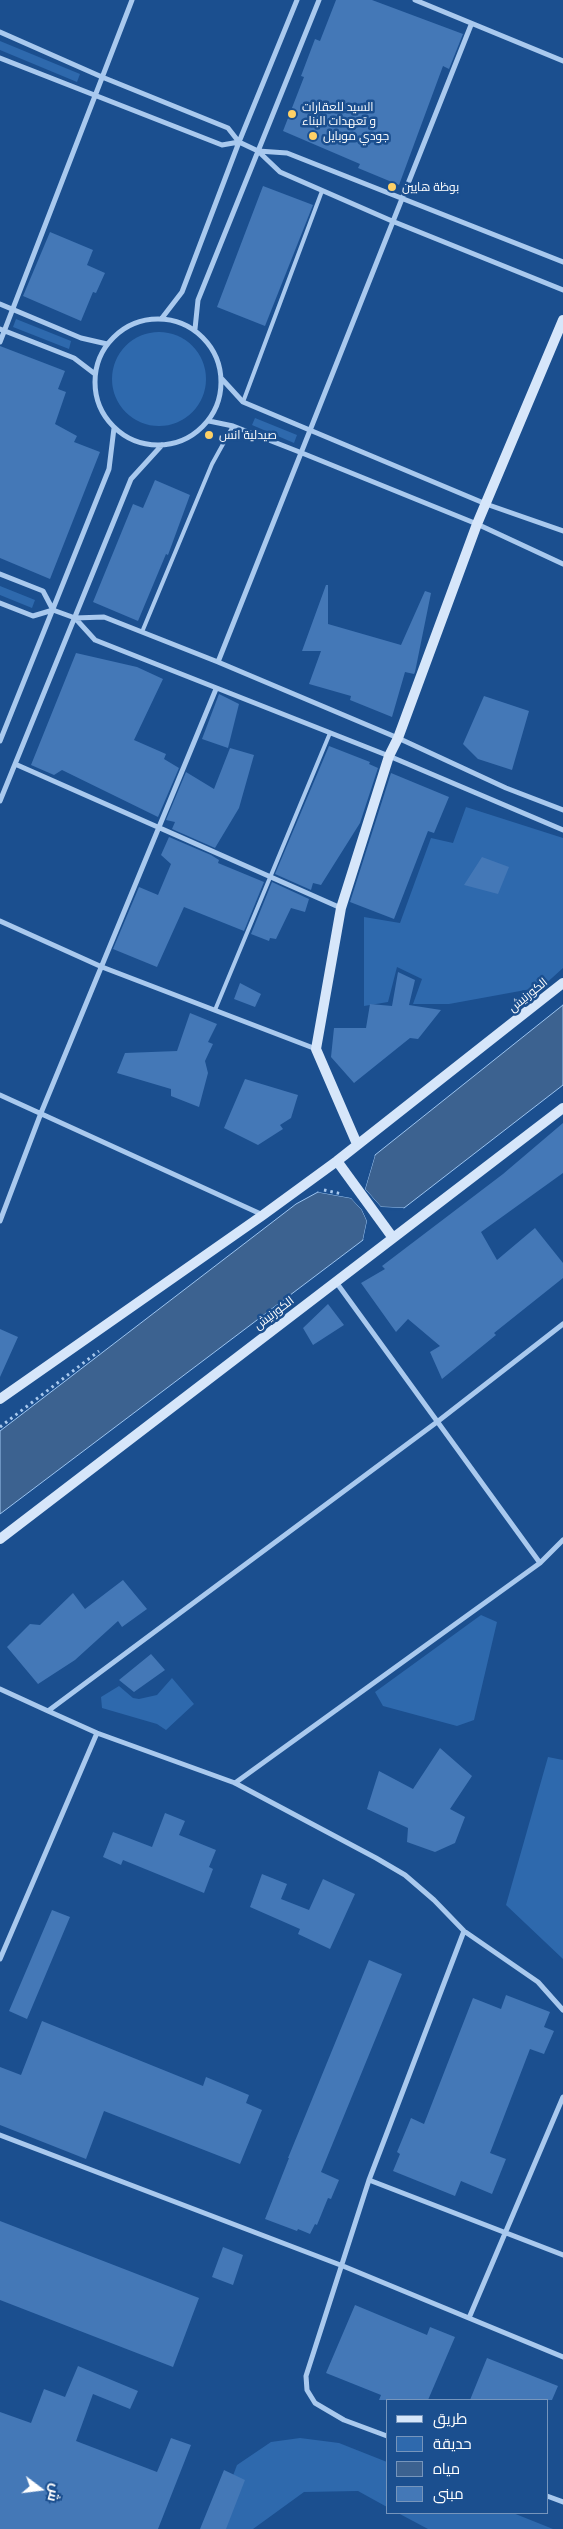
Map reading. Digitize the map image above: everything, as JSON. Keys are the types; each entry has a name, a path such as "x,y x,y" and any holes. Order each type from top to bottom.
{"main road":[{"path":"357,1144 316,1049 341,908 389,756 398,738 477,524 563,320"},
{"name":"الكورنيش","path":"0,1398 263,1215 336,1161 563,982"},
{"name":"الكورنيش","path":"0,1539 563,1108"},
{"path":"336,1161 393,1238"}],"street":[{"path":"0,342 2,330 13,309 132,0"},
{"path":"162,318 182,292 239,142 297,0"},
{"path":"194,330 198,300 318,0"},
{"path":"415,0 563,61"},
{"path":"218,662 311,432 400,199 471,24"},
{"path":"0,32 102,78 228,128 239,142 258,151 280,172 392,221 563,290"},
{"path":"0,58 222,145 239,142"},
{"path":"258,151 287,153 563,262"},
{"path":"0,304 81,338 107,344"},
{"path":"162,318 179,321 194,330 214,351 222,379 218,404 209,421 186,439 162,446 145,444 128,438 114,428 102,413 96,394 95,374 99,358 107,344 122,329 141,320 162,318"},
{"path":"2,330 74,358 95,374"},
{"path":"222,379 243,402 486,504 563,531"},
{"path":"209,421 233,426 302,453 477,524 563,564"},
{"path":"0,741 109,469 114,428"},
{"path":"0,801 131,479 162,446"},
{"path":"0,574 43,591 53,610"},
{"path":"0,603 33,616 53,610 75,618 104,617 218,662 398,738 506,788 563,810"},
{"path":"75,618 95,640 389,756 563,830"},
{"path":"0,1221 41,1114 216,689"},
{"path":"15,764 341,908"},
{"path":"0,920 102,967 316,1049"},
{"path":"0,1096 263,1215"},
{"path":"335,1282 540,1563"},
{"path":"48,1711 437,1422 563,1324"},
{"path":"235,1783 540,1563 563,1540"},
{"path":"0,1689 97,1732 235,1783 405,1875 434,1900 464,1931 538,1982 563,2010"},
{"path":"0,1959 97,1732"},
{"path":"386,2436 344,2420 315,2403 307,2390 306,2376 343,2266 369,2180 464,1931"},
{"path":"468,2318 505,2231 562,2108 563,2097"},
{"path":"0,2135 343,2266 563,2357"},
{"path":"369,2180 563,2255"},
{"path":"548,2496 563,2502"}],"lane":[{"path":"243,402 322,191"},
{"path":"142,632 212,464 233,426"},
{"path":"215,1010 330,733"}],"green space":[{"path":"0,41 80,74 77,82 0,50"},
{"path":"16,319 71,341 69,349 13,327"},
{"path":"159,332 177,336 192,346 202,361 206,379 202,397 192,412 177,422 159,426 141,422 126,412 116,397 112,379 116,361 126,346 141,336"},
{"path":"255,418 297,435 294,443 252,425"},
{"path":"0,586 35,600 32,608 0,595"},
{"path":"466,807 563,838 563,968 542,987 449,1004 413,1004 422,979 397,967 388,1002 364,1006 364,917 400,923 431,838 453,843"},
{"path":"481,1615 497,1622 474,1720 457,1726 383,1706 375,1692"},
{"path":"172,1678 194,1704 166,1730 157,1724 102,1708 101,1697 119,1686 133,1698 139,1699 157,1695"},
{"path":"548,1757 563,1760 563,1959 506,1905"},
{"path":"300,2438 339,2443 386,2462 386,2506 358,2491 304,2492 253,2529 213,2529 237,2465 271,2442"},
{"path":"400,2514 516,2514 553,2529 428,2529"}],"water":[{"path":"563,1005 563,1085 404,1208 381,1207 365,1189 375,1155"},
{"path":"318,1192 351,1198 362,1210 367,1221 363,1240 0,1514 0,1431 296,1204"}],"pier":[{"path":"375,1155 365,1189 381,1207 404,1208 401,1211 380,1210 363,1190 372,1158"},
{"path":"320,1190 353,1197 364,1209 370,1221 366,1237 363,1240 367,1221 362,1210 351,1198 318,1192"}],"building":[{"path":"336,0 372,0 463,34 449,69 443,66 399,185 358,168 360,164 283,131 304,77 301,76 315,39 320,41"},
{"path":"263,186 313,205 265,326 217,307"},
{"path":"50,232 93,250 87,265 105,273 96,293 93,292 81,321 23,296"},
{"path":"0,346 65,371 58,389 66,392 55,424 77,436 74,442 100,452 50,579 0,558"},
{"path":"155,480 190,495 168,555 166,554 138,621 93,602 133,504 143,508"},
{"path":"326,585 328,585 328,624 401,645 425,591 431,593 415,672 414,674 405,672 392,717 350,700 351,696 309,684 321,651 302,651"},
{"path":"76,653 137,667 163,679 134,740 166,754 164,759 179,768 158,817 62,770 54,775 31,765"},
{"path":"219,694 239,704 228,748 202,739"},
{"path":"484,696 529,711 512,770 478,759 463,744"},
{"path":"329,746 370,762 369,764 378,768 360,823 321,885 313,883 311,890 275,874"},
{"path":"230,748 254,755 239,808 215,848 172,829 175,822 166,820 186,772 214,789"},
{"path":"391,773 449,797 434,833 428,831 394,919 350,902"},
{"path":"169,837 211,855 219,860 218,863 264,882 244,931 184,907 157,967 113,949 139,887 158,895 171,864 161,855"},
{"path":"482,857 509,867 498,894 464,885"},
{"path":"272,882 309,899 305,912 291,908 276,939 270,938 269,941 251,934"},
{"path":"398,972 415,980 409,1005 441,1010 418,1039 410,1038 354,1083 331,1057 334,1028 366,1028 370,1004 392,1006"},
{"path":"240,983 261,994 255,1007 234,999"},
{"path":"190,1013 217,1024 208,1042 213,1044 205,1061 208,1073 199,1107 171,1096 171,1089 117,1073 125,1053 177,1051"},
{"path":"245,1079 298,1095 291,1118 280,1125 283,1129 258,1145 224,1128"},
{"path":"563,1123 563,1173 481,1232 497,1260 535,1228 563,1263 563,1278 494,1333 496,1335 442,1379 430,1352 440,1346 408,1319 396,1332 361,1283 385,1269 382,1266 503,1174"},
{"path":"328,1304 344,1325 313,1345 303,1328"},
{"path":"0,1329 18,1337 0,1377"},
{"path":"123,1580 147,1609 122,1627 118,1621 75,1660 38,1684 7,1647 30,1624 40,1625 73,1593 85,1609"},
{"path":"151,1654 165,1670 134,1692 119,1680"},
{"path":"440,1748 472,1776 450,1809 465,1817 455,1843 435,1852 407,1842 408,1828 367,1809 379,1771 413,1789"},
{"path":"165,1813 185,1821 179,1835 216,1850 209,1867 213,1869 204,1893 123,1860 121,1865 103,1857 113,1832 152,1847"},
{"path":"262,1874 287,1884 281,1899 309,1910 323,1879 355,1894 330,1949 298,1934 300,1929 250,1907"},
{"path":"52,1910 70,1917 27,2019 9,2011"},
{"path":"369,1960 402,1974 321,2172 339,2180 331,2199 328,2198 317,2225 315,2224 310,2234 298,2229 297,2231 265,2219"},
{"path":"506,1995 550,2012 544,2027 554,2031 544,2054 530,2049 490,2153 506,2159 492,2194 461,2181 455,2196 393,2171 400,2154 397,2152 411,2118 424,2124 473,1998 501,2009"},
{"path":"42,2021 203,2086 206,2077 249,2095 246,2103 262,2110 240,2164 104,2111 86,2159 0,2125 0,2067 21,2075"},
{"path":"0,2221 199,2298 173,2367 0,2300"},
{"path":"223,2247 243,2255 233,2285 212,2277"},
{"path":"355,2305 427,2335 430,2327 455,2337 428,2399 379,2400 381,2395 326,2373"},
{"path":"487,2358 558,2386 552,2400 470,2399"},
{"path":"78,2366 138,2391 130,2409 93,2394 76,2441 157,2472 171,2438 191,2445 158,2529 0,2529 0,2412 31,2423 44,2389 65,2397"},
{"path":"224,2470 245,2480 226,2529 200,2529"}],"place":[{"name":"السيد للعقارات و تعهدات البناء","path":"292,114"},
{"name":"جودي موبايل","path":"313,136"},
{"name":"بوظة هايين","path":"392,187"},
{"name":"صيدلية انس","path":"209,435"}]}
